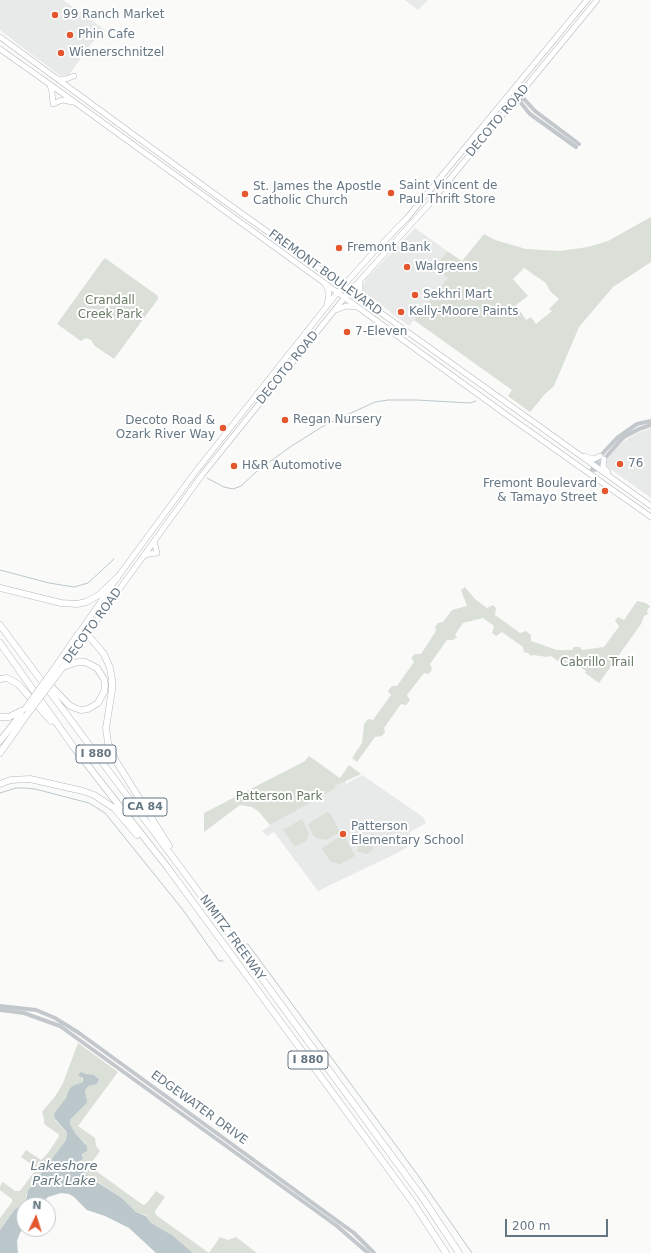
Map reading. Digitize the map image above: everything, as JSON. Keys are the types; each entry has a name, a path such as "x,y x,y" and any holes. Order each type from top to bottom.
{"highway":[{"path":"0,588 61,603 77,604 86,602 99,595 117,578"},
{"name":"NIMITZ FREEWAY","path":"0,625 192,883 422,1197 459,1253"},
{"path":"80,633 87,634"},
{"name":"DECOTO ROAD","path":"1,750 26,716 80,633"},
{"name":"DECOTO ROAD","path":"0,741 61,664 87,634"},
{"name":"CA 84","path":"87,634 104,654 112,675 112,690 106,728 106,736 111,751 166,841 190,875 192,883"},
{"name":"NIMITZ FREEWAY","path":"0,643 75,749 168,868 414,1204 446,1253"},
{"path":"20,652 69,705 82,710 93,707 98,703 104,692 105,685 104,679 97,668 85,662 61,664"},
{"path":"0,679 7,678 18,684 75,749"},
{"path":"0,717 15,715 26,708"},
{"path":"0,784 16,779 30,779 83,791 94,795 114,808 168,868"}],"main road":[{"name":"DECOTO ROAD","path":"80,633 117,578 196,471 338,292 407,218 587,0"},
{"name":"DECOTO ROAD","path":"87,634 202,475 345,297 409,228 597,0"},
{"name":"FREMONT BOULEVARD","path":"0,37 136,137 651,506"},
{"name":"FREMONT BOULEVARD","path":"0,49 651,517"},
{"path":"57,78 65,79 74,76"},
{"path":"50,85 52,92 52,104 62,100 75,102"},
{"path":"361,279 359,285 360,292 366,302"},
{"path":"324,282 329,293 327,307"},
{"path":"335,310 346,306 360,308"},
{"path":"576,453 592,459 602,458 604,468 613,479"},
{"path":"142,558 149,554 157,553 154,541"}],"street":[{"path":"512,91 518,96 521,103 530,114 577,145"},
{"path":"590,474 617,438 637,424 651,421"},
{"path":"602,458 624,437 639,429 651,425"},
{"name":"EDGEWATER DRIVE","path":"0,1006 36,1010 55,1018 78,1033 354,1233 374,1253"},
{"name":"EDGEWATER DRIVE","path":"0,1010 24,1013 60,1026 337,1226 368,1253"}],"shaded area":[{"path":"0,0 63,0 105,30 91,44 69,75 61,76 0,30"},
{"path":"405,0 428,0 418,10"},
{"path":"415,228 447,251 435,268 449,278 409,326 366,294 363,291 362,286 367,278"},
{"path":"651,428 651,498 609,468 606,463 607,459 620,444 635,434"},
{"name":"Patterson Elementary School","path":"362,775 423,817 426,823 410,832 411,839 409,846 318,891 274,832 267,836 262,831 282,817 336,788 335,786 345,781 346,784"}],"green space":[{"path":"651,217 651,262 613,287 579,327 554,386 530,412 508,396 512,390 414,320 448,278 435,268 447,251 462,261 484,234 495,240 526,249 560,251 588,247 608,241","holes":["524,268 546,283 550,291 559,299 549,309 552,311 536,324 531,317 526,320 516,305 528,296 513,279"]},
{"name":"Crandall Creek Park","path":"105,258 158,296 158,299 114,359 95,346 91,340 86,338 81,341 57,324"},
{"name":"Cabrillo Trail","path":"465,587 475,599 487,608 493,605 496,608 495,615 520,633 526,631 531,635 531,641 557,650 572,650 574,647 580,647 582,650 604,647 619,626 615,621 618,617 624,620 637,601 646,603 650,606 647,611 648,614 644,616 641,624 599,683 585,673 586,671 574,663 568,666 562,665 551,656 531,656 524,652 523,647 502,632 496,636 492,633 494,626 483,618 463,623 455,635 457,637 453,640 447,640 430,664 432,669 429,674 424,673 407,695 410,700 406,705 401,704 384,728 385,732 382,736 375,737 357,762 352,758 362,743 364,724 368,719 373,720 391,695 388,691 392,686 397,686 414,662 411,658 415,654 421,654 436,631 435,627 438,623 443,622 452,610 467,606 461,590"},
{"name":"Patterson Park","path":"309,756 340,778 349,765 361,774 335,786 336,788 270,825 259,812 252,807 240,805 204,832 204,813 305,761"},
{"path":"327,812 330,813 340,832 326,840 317,838 313,835 308,824"},
{"path":"302,819 309,834 306,841 295,847 283,830"},
{"path":"372,834 385,838 382,846 369,842"},
{"path":"341,836 345,837 355,856 340,864 331,862 322,848"},
{"path":"360,841 374,845 372,851 366,854 357,851"},
{"path":"78,1043 118,1072 78,1126 95,1138 96,1146 100,1151 89,1166 143,1205 146,1204 156,1191 165,1197 155,1211 156,1215 209,1253 193,1253 172,1235 151,1223 146,1215 136,1212 122,1198 86,1174 78,1162 83,1159 82,1153 86,1151 86,1144 75,1133 70,1124 70,1120 87,1103 85,1090 89,1086 97,1084 99,1079 96,1076 81,1072 83,1082 71,1087 55,1120 67,1132 66,1140 26,1197 16,1197 16,1208 0,1230 0,1218 12,1202 12,1199 0,1190 0,1186 3,1182 15,1191 20,1191 37,1168 21,1157 26,1150 41,1160 48,1153 58,1138 59,1135 57,1133 44,1124 42,1112 56,1095 63,1083"},
{"path":"220,1237 228,1240 236,1237 257,1253 209,1253"}],"water":[{"name":"Lakeshore Park Lake","path":"81,1072 94,1075 99,1079 97,1084 89,1086 85,1090 87,1103 70,1120 70,1124 75,1133 87,1146 87,1151 82,1154 83,1159 78,1162 84,1172 89,1177 122,1198 136,1212 146,1216 151,1223 172,1235 193,1253 156,1253 129,1228 105,1216 87,1210 69,1194 61,1193 48,1197 26,1197 28,1191 66,1140 67,1132 55,1119 54,1114 66,1098 71,1087 83,1082 83,1078 78,1075"},
{"name":"Lakeshore Park Lake","path":"15,1209 16,1237 18,1237 17,1241 18,1253 0,1253 0,1230"}],"waterway":[{"path":"207,478 224,487 233,489 241,486 256,472 290,447 325,425 375,402 388,400 417,400 470,403 476,401"},
{"path":"273,460 277,465"},
{"path":"0,570 49,583 74,587 88,583 114,559"},
{"path":"0,793 16,788 35,789 89,803 105,813 183,910 219,961 223,961"},
{"path":"247,944 417,1174 472,1253"}],"place":[{"name":"99 Ranch Market","path":"55,15"},
{"name":"Phin Cafe","path":"70,35"},
{"name":"Wienerschnitzel","path":"61,53"},
{"name":"Saint Vincent de Paul Thrift Store","path":"391,193"},
{"name":"St. James the Apostle Catholic Church","path":"245,194"},
{"name":"Fremont Bank","path":"339,248"},
{"name":"Walgreens","path":"407,267"},
{"name":"Sekhri Mart","path":"415,295"},
{"name":"Kelly-Moore Paints","path":"401,312"},
{"name":"7-Eleven","path":"347,332"},
{"name":"Regan Nursery","path":"285,420"},
{"name":"Decoto Road & Ozark River Way","path":"223,428"},
{"name":"76","path":"620,464"},
{"name":"H&R Automotive","path":"234,466"},
{"name":"Fremont Boulevard & Tamayo Street","path":"605,491"},
{"name":"Patterson Elementary School","path":"343,834"}]}
